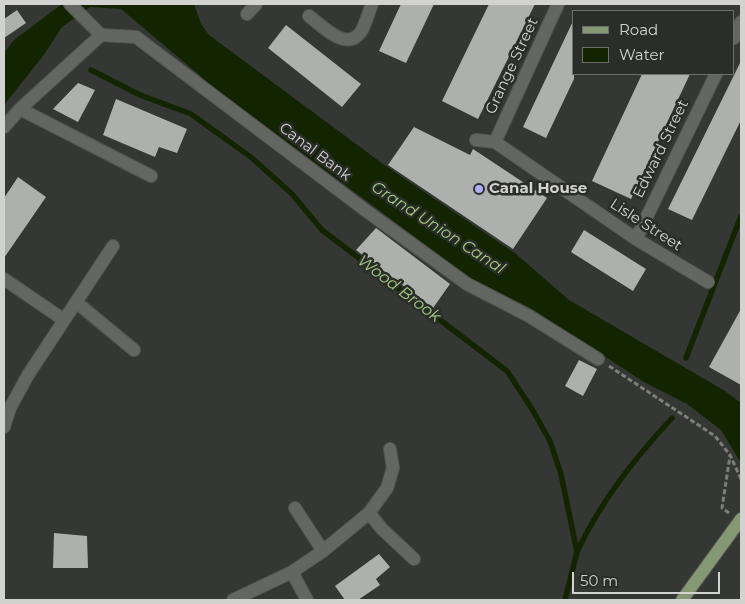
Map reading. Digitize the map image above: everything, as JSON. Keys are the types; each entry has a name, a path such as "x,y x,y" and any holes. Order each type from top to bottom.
{"main road":[{"path":"682,600 696,584 741,520"}],"street":[{"path":"4,127 20,109 100,35 70,4"},
{"path":"248,14 256,4"},
{"path":"309,16 338,39 347,40 355,37 361,31 372,4"},
{"name":"Grange Street","path":"495,142 558,4"},
{"path":"735,36 741,22"},
{"name":"Canal Bank","path":"100,35 136,37 357,204 467,284 529,316 598,359"},
{"name":"Edward Street","path":"636,239 716,75"},
{"path":"20,109 151,176"},
{"path":"476,140 495,142"},
{"name":"Lisle Street","path":"495,142 636,239 708,282"},
{"path":"4,427 10,408 28,375 113,246"},
{"path":"4,280 64,320"},
{"path":"76,302 134,350"},
{"path":"233,600 292,572 323,551 369,513 387,488 393,468 390,449"},
{"path":"295,508 323,551"},
{"path":"369,513 382,529 414,559"},
{"path":"292,572 307,600"}],"path":[{"path":"598,359 715,436 730,455 741,479"},
{"path":"730,455 722,508 741,520"}],"water":[{"name":"Grand Union Canal","path":"62,4 194,4 201,24 209,35 383,164 516,254 569,300 725,391 741,403 741,463 721,430 687,404 644,382 532,309 469,277 217,90 121,9 90,7 62,27 43,56 4,105 4,53 14,40"}],"building":[{"path":"401,4 434,4 406,63 379,51"},
{"path":"489,4 535,4 478,119 442,101"},
{"path":"17,10 26,23 4,38 4,19"},
{"path":"572,23 572,75 574,75 574,79 546,138 523,127"},
{"path":"286,25 361,84 342,107 268,48"},
{"path":"741,61 741,120 692,220 668,209"},
{"path":"642,75 690,75 631,199 592,181"},
{"path":"78,83 95,90 78,122 53,109"},
{"path":"116,99 187,129 177,153 159,147 155,157 103,135"},
{"name":"Canal House","path":"414,127 470,155 473,149 547,198 513,249 388,165"},
{"path":"18,177 46,197 4,258 4,198"},
{"path":"376,228 450,284 433,308 356,250"},
{"path":"584,230 646,269 633,291 571,252"},
{"path":"741,309 741,385 709,367"},
{"path":"579,360 597,369 583,396 565,386"},
{"path":"54,533 87,536 88,568 53,568"},
{"path":"379,554 390,567 376,579 380,585 358,600 345,600 335,586"}],"waterway":[{"name":"Wood Brook","path":"91,70 140,95 191,114 252,158 292,194 322,230 507,371 550,441 561,474 577,552 565,600"},
{"path":"686,358 741,216"},
{"path":"577,552 586,533 619,481 672,418"}],"place":[{"name":"Canal House","path":"479,189"}]}
